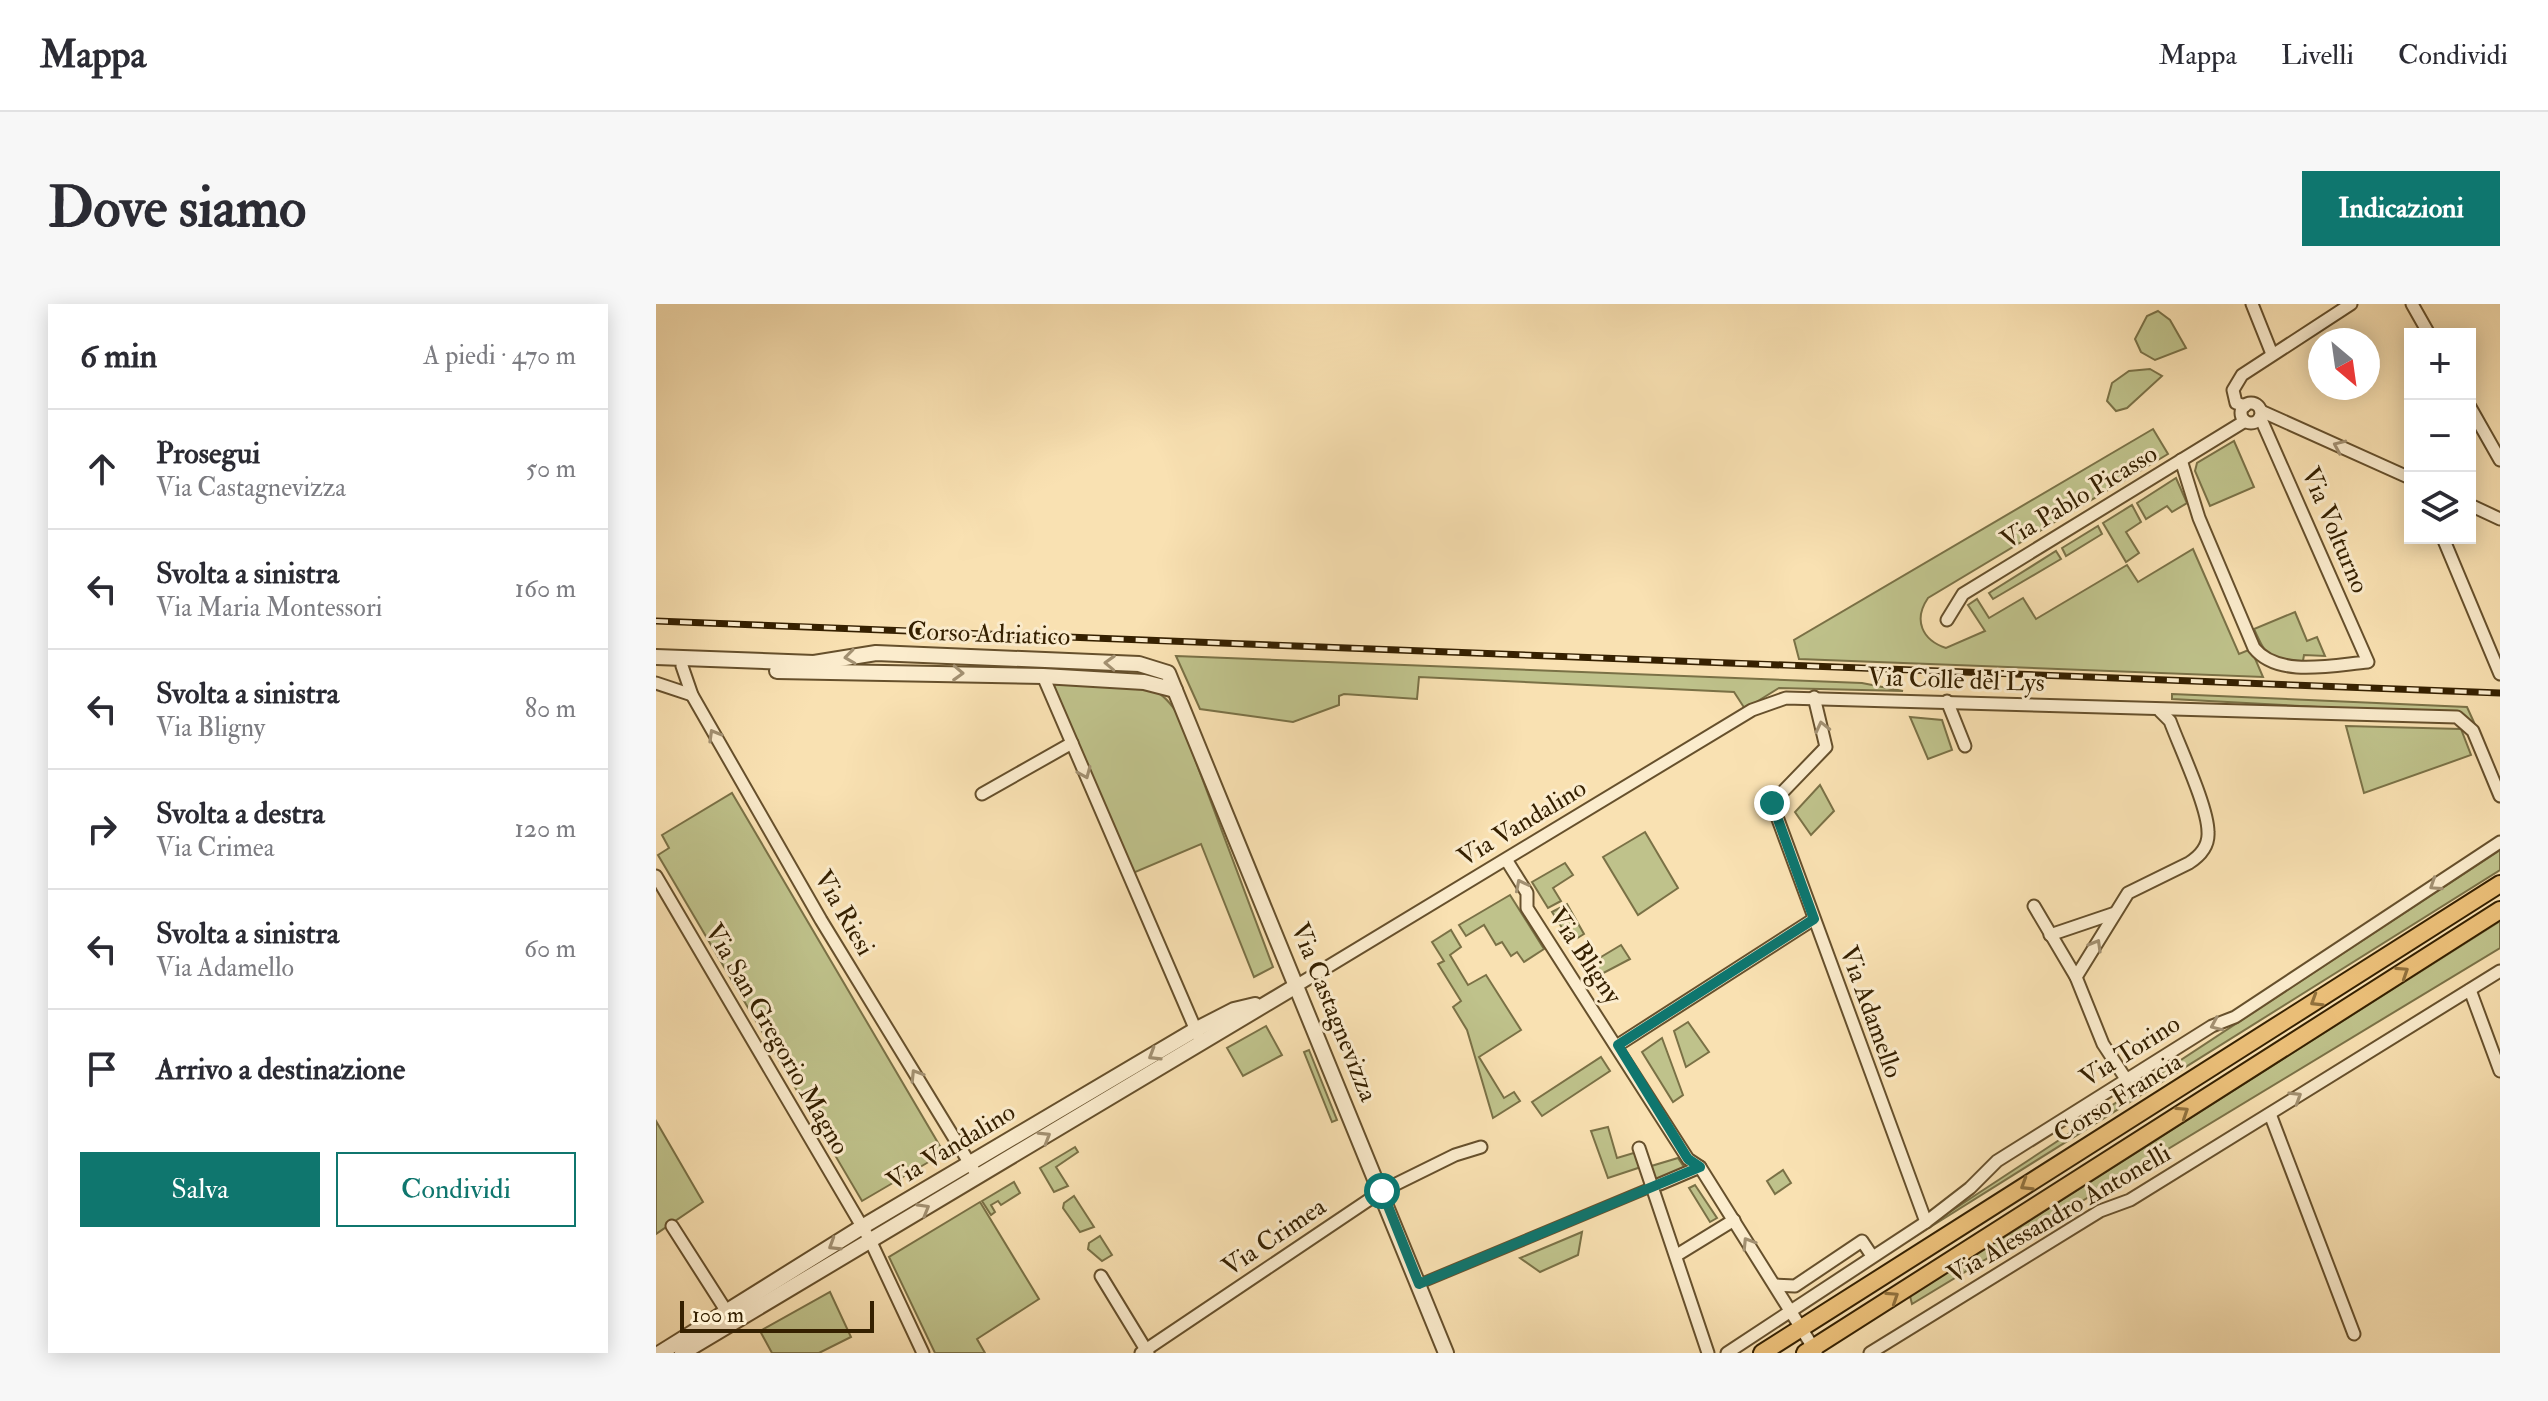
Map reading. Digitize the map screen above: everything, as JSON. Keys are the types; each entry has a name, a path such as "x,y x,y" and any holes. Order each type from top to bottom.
{"main road":[{"name":"Corso Francia","path":"1762,1353 2500,884"},
{"name":"Corso Francia","path":"1812,1351 2500,910"}],"street":[{"path":"2252,304 2272,354"},
{"path":"2351,304 2272,354 2236,382 2233,390 2236,403 2245,406 2253,403 2260,414 2404,475"},
{"path":"2412,304 2426,328"},
{"path":"2245,406 2241,414 2245,421 2255,422 2260,414"},
{"name":"Via Volturno","path":"2181,460 2208,541 2254,648 2261,657 2271,664 2324,666 2368,662 2260,414"},
{"path":"2476,418 2500,460"},
{"name":"Via Pablo Picasso","path":"1947,620 1963,594 2245,421"},
{"path":"2476,508 2500,519"},
{"path":"2446,544 2500,674"},
{"name":"Corso Adriatico","path":"656,657 814,663 876,653 1139,664 1168,673 1175,690"},
{"name":"Corso Adriatico","path":"656,666 822,673 852,671 1043,676 1144,682 1175,690"},
{"name":"Via Riesi","path":"682,666 692,695 821,920 978,1177"},
{"name":"Corso Adriatico","path":"1043,676 1198,1036"},
{"path":"656,683 692,695"},
{"name":"Via Castagnevizza","path":"1175,690 1446,1353"},
{"name":"Via Colle del Lys","path":"1752,710 1786,698 1814,697 2160,711 2173,707 2457,717 2473,731 2500,796"},
{"name":"Via Adamello","path":"1814,697 1826,747 1772,803 1926,1222"},
{"path":"1947,701 1965,746"},
{"name":"Via Vandalino","path":"682,1353 970,1163 1198,1036 1275,999 1752,710"},
{"path":"2076,977 2128,893 2197,858 2207,841 2207,823 2202,809 2170,721 2160,711"},
{"path":"982,794 1072,743"},
{"name":"Via Torino","path":"1790,1309 1926,1222 1997,1161 2212,1026 2235,1017 2500,842"},
{"name":"Via Bligny","path":"1507,861 1527,893 1527,908 1618,1045 1688,1159 1700,1167 1790,1309 1812,1351"},
{"name":"Via San Gregorio Magno","path":"656,876 866,1234 923,1353"},
{"path":"2034,906 2076,977 2103,1044 2126,1079"},
{"path":"2050,935 2115,913"},
{"path":"1618,1045 1814,919"},
{"name":"Via Alessandro Antonelli","path":"1870,1353 2100,1211 2130,1200 2500,971"},
{"path":"2470,990 2500,1071"},
{"name":"Via Vandalino","path":"660,1353 695,1344 727,1312 866,1234 978,1177 1198,1036"},
{"path":"2270,1114 2354,1334"},
{"name":"Via Crimea","path":"1145,1352 1382,1191 1455,1155 1481,1147"},
{"path":"1639,1148 1656,1186 1708,1353"},
{"path":"1419,1284 1700,1167"},
{"path":"1677,1255 1734,1220"},
{"path":"672,1226 727,1312"},
{"path":"1775,1285 1795,1286 1862,1241 1872,1256"},
{"path":"1101,1276 1145,1352"},
{"path":"1727,1353 1790,1309"}],"green space":[{"path":"2158,311 2170,320 2186,348 2155,360 2141,352 2135,339 2147,316"},
{"path":"2150,369 2162,376 2127,408 2116,411 2107,401 2112,383 2129,371"},
{"path":"2153,429 2168,454 1928,598 1921,614 1922,628 1931,640 1946,648 1985,631 1968,605 1977,599 1989,618 2023,598 2036,619 2127,565 2138,582 2193,549 2239,654 2251,649 2263,677 1799,659 1794,640"},
{"path":"2234,441 2254,487 2210,506 2195,471 2197,463"},
{"path":"2176,478 2187,503 2172,512 2167,506 2146,519 2137,503"},
{"path":"2132,505 2141,522 2126,532 2139,553 2126,562 2103,523"},
{"path":"2098,526 2102,534 2066,556 2062,548"},
{"path":"2056,551 2061,559 1993,599 1989,593"},
{"path":"2295,612 2307,641 2317,637 2325,656 2304,655 2303,661 2283,660 2271,656 2263,647 2254,629"},
{"path":"1176,656 1862,683 1903,691 1779,688 1745,709 1734,692 1419,677 1417,699 1344,694 1339,696 1339,705 1293,722 1200,709"},
{"path":"1052,684 1148,688 1159,693 1178,714 1273,967 1254,977 1201,844 1133,873"},
{"path":"2172,694 2467,707 2477,729 2464,715 2172,699"},
{"path":"1910,717 1942,720 1952,750 1928,759"},
{"path":"2346,726 2461,729 2471,755 2364,793"},
{"path":"1820,785 1834,811 1811,835 1795,812"},
{"path":"732,793 944,1153 862,1201 658,855 669,848 662,835"},
{"path":"1645,832 1678,888 1638,915 1603,857"},
{"path":"2500,850 2500,870 1908,1241 1930,1225"},
{"path":"1565,863 1573,875 1553,888 1561,901 1548,908 1532,882"},
{"path":"1510,895 1544,949 1524,962 1517,952 1511,956 1502,942 1496,945 1484,925 1466,936 1459,925"},
{"path":"1567,904 1584,934 1571,942 1552,912"},
{"path":"2500,921 2500,948 1912,1304 1910,1296"},
{"path":"1451,930 1461,947 1450,955 1468,985 1486,975 1521,1030 1479,1057 1504,1098 1514,1092 1520,1101 1493,1118 1467,1030 1453,1007 1461,1001 1438,964 1444,961 1432,942"},
{"path":"1621,945 1630,959 1594,978 1586,966"},
{"path":"1688,1022 1709,1052 1686,1067 1674,1031"},
{"path":"1266,1026 1282,1055 1243,1076 1227,1048"},
{"path":"1662,1038 1683,1095 1673,1102 1642,1052"},
{"path":"1309,1050 1337,1120 1332,1122 1304,1052"},
{"path":"1601,1057 1610,1071 1542,1116 1532,1102"},
{"path":"656,1121 703,1202 656,1234"},
{"path":"1608,1127 1617,1158 1637,1152 1641,1167 1608,1178 1591,1131"},
{"path":"1075,1147 1078,1152 1056,1167 1068,1186 1054,1192 1040,1168"},
{"path":"1678,1158 1686,1170 1654,1184 1648,1167"},
{"path":"1783,1170 1791,1183 1775,1194 1767,1181"},
{"path":"1014,1182 1020,1193 1001,1205 998,1201 991,1205 995,1212 991,1215 982,1201"},
{"path":"1695,1185 1717,1218 1710,1222 1689,1188"},
{"path":"1074,1196 1094,1227 1080,1232 1063,1208 1064,1203"},
{"path":"980,1202 1039,1299 977,1339 985,1353 935,1353 889,1257"},
{"path":"1582,1232 1578,1255 1540,1272 1520,1258"},
{"path":"1100,1236 1112,1255 1102,1261 1088,1249 1089,1243"},
{"path":"830,1292 851,1337 819,1353 772,1353 760,1331"}],"railway":[{"path":"656,621 2500,693"}],"route":[{"path":"1382,1191 1419,1284 1700,1167 1688,1159 1618,1045 1814,919 1772,803"}]}
